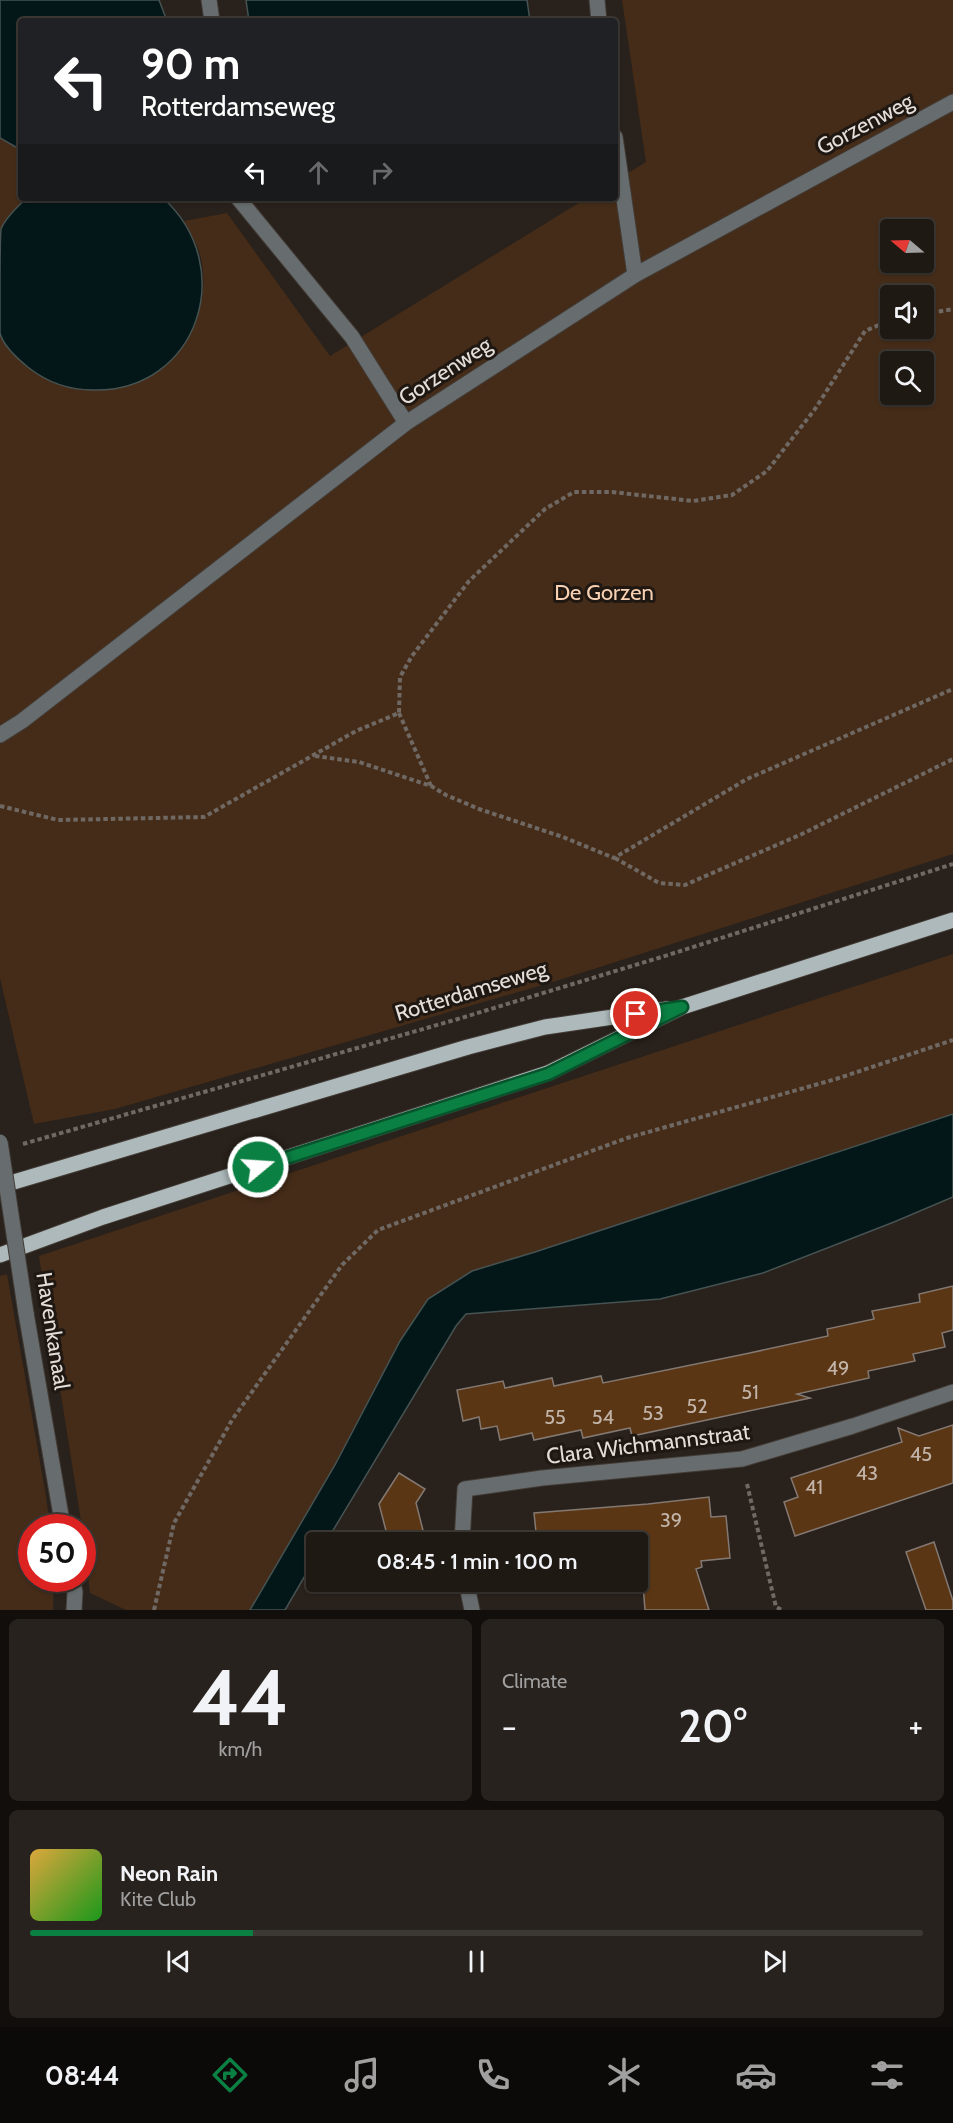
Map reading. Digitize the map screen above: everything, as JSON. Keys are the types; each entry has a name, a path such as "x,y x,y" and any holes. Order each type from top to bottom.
{"main road":[{"path":"0,1255 103,1217 548,1074 682,1007 953,920"},
{"path":"0,1186 534,1029 682,1007"}],"street":[{"path":"209,0 212,18"},
{"path":"597,0 599,18"},
{"name":"Gorzenweg","path":"0,735 32,714 406,423 635,275 953,102"},
{"path":"618,158 635,275"},
{"path":"240,201 352,337 406,423"},
{"name":"Havenkanaal","path":"0,1142 61,1514"},
{"name":"Clara Wichmannstraat","path":"463,1532 465,1490 542,1478 742,1460 953,1392"},
{"path":"74,1610 75,1592"},
{"path":"468,1592 472,1610"}],"path":[{"path":"934,312 953,309"},
{"path":"431,786 399,713 400,677 412,656 469,581 544,508 574,492 612,492 693,501 732,495 767,471 815,409 865,331 880,325"},
{"path":"614,858 747,779 953,689"},
{"path":"0,806 58,820 204,817 356,731 399,713"},
{"path":"315,756 359,762 431,786 479,809 563,837 614,858 659,883 685,885 801,834 953,759"},
{"name":"Rotterdamseweg","path":"22,1145 502,1005 861,895 953,864"},
{"path":"154,1610 174,1523 232,1420 342,1265 378,1230 627,1138 836,1079 953,1040"},
{"path":"742,1460 775,1609 782,1610"}],"green space":[{"name":"De Gorzen","path":"622,0 953,0 953,854 556,981 115,1109 34,1124 0,978 0,334 26,364 39,375 61,386 78,389 105,389 140,381 157,372 184,345 193,328 203,292 200,254 184,221 227,213 330,356 582,201 618,201 618,179 646,162"},
{"path":"0,138 18,148 18,201 24,201 0,231"},
{"path":"953,954 953,1114 472,1271 428,1299 400,1341 335,1465 250,1610 126,1610 90,1593 96,1592 96,1514 80,1514 39,1256"},
{"path":"7,1274 48,1514 18,1514 18,1592 54,1592 53,1610 0,1610 0,1276"}],"shaded area":[{"path":"0,0 159,0 166,18 18,18 18,148 0,138"},
{"path":"246,0 527,0 530,18 249,18"},
{"path":"24,201 165,201 186,226 199,257 202,290 196,321 181,348 159,371 129,385 93,390 76,389 36,373 8,348 0,333 1,229"},
{"path":"953,1114 953,1197 894,1222 763,1273 660,1299 466,1314 456,1326 332,1532 306,1532 306,1574 285,1610 250,1610 335,1465 400,1341 428,1299 472,1271"}],"building":[{"path":"953,1286 953,1330 942,1333 945,1347 913,1354 915,1361 868,1371 869,1378 797,1394 810,1398 632,1436 630,1428 583,1438 581,1430 534,1440 532,1433 500,1440 497,1426 481,1429 479,1417 463,1421 457,1390 503,1381 505,1388 552,1378 554,1386 601,1376 603,1383 745,1354 828,1336 827,1329 874,1319 872,1311 920,1302 919,1294"},
{"path":"953,1425 953,1483 795,1536 784,1502 798,1497 791,1478 902,1442 898,1428 919,1436"},
{"path":"399,1473 425,1489 416,1503 423,1532 386,1532 379,1504"},
{"path":"709,1497 711,1517 726,1516 730,1558 701,1561 702,1567 696,1569 709,1610 645,1610 644,1592 648,1592 648,1532 536,1532 534,1513"},
{"path":"934,1542 953,1601 953,1610 926,1610 906,1552"}],"route":[{"path":"258,1167 548,1074 682,1007 636,1014"}]}
